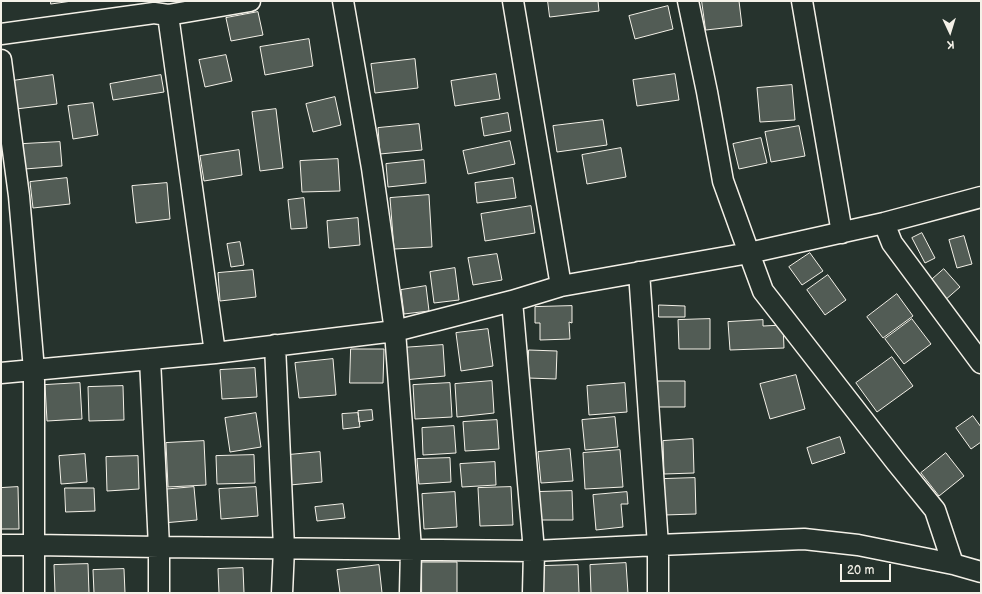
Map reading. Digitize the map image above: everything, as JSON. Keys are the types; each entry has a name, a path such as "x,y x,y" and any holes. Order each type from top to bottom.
{"street":[{"path":"1,34 154,13 168,15 250,1"},
{"path":"343,1 372,168 395,331 411,550 410,593"},
{"path":"513,1 561,286"},
{"path":"688,1 707,92 723,181 763,291 935,510 953,564"},
{"path":"802,1 842,233"},
{"path":"168,15 215,353"},
{"path":"1,60 19,196 34,370 34,593"},
{"path":"1,373 215,353 395,331 512,301 561,286 748,253 884,223 981,197"},
{"path":"884,223 892,243 981,363"},
{"path":"639,272 658,545 658,593"},
{"path":"512,301 534,551 533,593"},
{"path":"275,345 284,548 282,593"},
{"path":"150,359 159,547 159,593"},
{"path":"1,545 534,551 804,539 858,545 953,564 981,572"}],"building":[{"path":"51,1 72,1 51,4"},
{"path":"548,1 598,1 599,11 550,17"},
{"path":"702,1 739,1 742,26 706,30"},
{"path":"668,6 673,29 635,39 629,16"},
{"path":"258,12 263,35 231,41 226,18"},
{"path":"309,39 313,66 265,75 260,47"},
{"path":"226,55 232,81 205,87 199,60"},
{"path":"415,59 418,88 375,93 371,64"},
{"path":"496,74 500,99 455,106 451,81"},
{"path":"675,74 679,100 637,106 633,80"},
{"path":"53,75 57,104 16,109 12,81"},
{"path":"161,75 164,92 113,100 110,84"},
{"path":"792,85 795,120 760,122 757,88"},
{"path":"335,97 341,125 313,132 306,104"},
{"path":"93,103 98,135 73,139 68,106"},
{"path":"276,109 283,168 260,171 252,112"},
{"path":"508,113 511,131 484,136 481,118"},
{"path":"603,120 607,145 557,152 553,126"},
{"path":"419,124 422,150 380,154 378,128"},
{"path":"799,126 805,156 771,162 765,132"},
{"path":"761,138 767,163 739,169 733,144"},
{"path":"510,141 515,164 468,174 463,151"},
{"path":"60,142 62,166 25,169 23,144"},
{"path":"621,148 626,177 587,184 582,155"},
{"path":"239,150 242,175 204,181 200,156"},
{"path":"338,159 340,191 302,192 300,161"},
{"path":"424,160 426,183 388,187 386,164"},
{"path":"67,178 70,204 33,208 30,182"},
{"path":"513,178 516,198 477,203 475,183"},
{"path":"167,183 170,219 136,223 132,186"},
{"path":"429,195 432,247 394,249 390,198"},
{"path":"304,198 307,228 291,229 288,200"},
{"path":"531,206 535,233 485,241 481,214"},
{"path":"358,218 360,245 329,248 327,221"},
{"path":"922,233 935,258 925,263 912,238"},
{"path":"964,236 972,264 957,268 949,240"},
{"path":"240,242 244,265 231,267 227,244"},
{"path":"810,253 823,271 802,285 789,267"},
{"path":"497,254 502,280 473,285 468,258"},
{"path":"455,268 459,300 434,303 430,272"},
{"path":"944,269 960,287 944,301 928,283"},
{"path":"253,270 256,297 220,301 218,273"},
{"path":"828,275 846,300 825,315 807,290"},
{"path":"426,286 429,311 404,314 401,290"},
{"path":"897,294 913,316 883,338 867,317"},
{"path":"659,305 685,306 685,317 659,317"},
{"path":"572,306 572,323 569,322 570,339 540,340 540,323 535,323 535,307"},
{"path":"710,319 710,349 679,349 678,320"},
{"path":"912,319 931,344 904,364 885,339"},
{"path":"763,320 763,326 783,325 784,348 730,350 728,322"},
{"path":"488,329 493,366 461,371 456,333"},
{"path":"443,345 445,376 404,380 401,348"},
{"path":"351,349 384,349 383,383 350,383"},
{"path":"529,350 557,351 556,379 528,378"},
{"path":"892,357 913,386 877,412 856,383"},
{"path":"333,359 336,395 299,398 295,363"},
{"path":"255,368 257,397 222,399 220,370"},
{"path":"796,375 805,409 770,419 760,384"},
{"path":"492,381 494,413 457,417 455,384"},
{"path":"658,381 685,381 685,407 658,407"},
{"path":"80,383 82,419 47,421 45,385"},
{"path":"450,383 452,417 415,419 413,385"},
{"path":"625,383 627,412 589,415 587,386"},
{"path":"123,386 124,420 89,421 88,387"},
{"path":"372,410 373,420 359,422 358,411"},
{"path":"256,413 261,447 230,452 225,418"},
{"path":"358,413 360,427 343,429 342,414"},
{"path":"973,416 981,427 981,442 971,449 956,428"},
{"path":"615,417 618,447 585,450 582,420"},
{"path":"497,420 499,449 465,451 463,422"},
{"path":"454,426 456,453 423,455 422,428"},
{"path":"840,437 845,453 812,464 807,448"},
{"path":"693,439 694,473 664,474 663,441"},
{"path":"204,441 206,485 168,487 166,443"},
{"path":"570,449 573,481 541,483 538,452"},
{"path":"620,450 623,487 585,489 583,453"},
{"path":"320,452 322,482 290,485 288,455"},
{"path":"946,453 964,476 939,496 921,473"},
{"path":"85,454 87,482 61,484 59,456"},
{"path":"254,455 255,483 217,484 216,456"},
{"path":"138,456 139,489 107,491 106,457"},
{"path":"450,458 451,482 419,484 417,459"},
{"path":"495,462 496,485 462,487 460,464"},
{"path":"695,478 696,514 664,515 663,479"},
{"path":"18,487 19,529 1,529 1,488"},
{"path":"194,487 197,520 163,523 160,490"},
{"path":"256,487 258,516 221,519 219,489"},
{"path":"511,487 513,525 480,526 478,488"},
{"path":"65,488 94,488 95,511 66,512"},
{"path":"572,491 573,520 537,520 537,492"},
{"path":"455,492 457,527 424,529 422,494"},
{"path":"627,492 628,504 621,504 623,527 596,530 593,495"},
{"path":"343,504 345,518 317,521 315,507"},
{"path":"422,562 457,562 457,593 422,593"},
{"path":"626,563 628,593 591,593 590,565"},
{"path":"88,564 89,593 55,593 54,565"},
{"path":"379,565 382,593 340,593 337,570"},
{"path":"578,565 579,593 543,593 542,566"},
{"path":"243,568 244,593 219,593 218,569"},
{"path":"124,569 125,593 94,593 93,570"}]}
